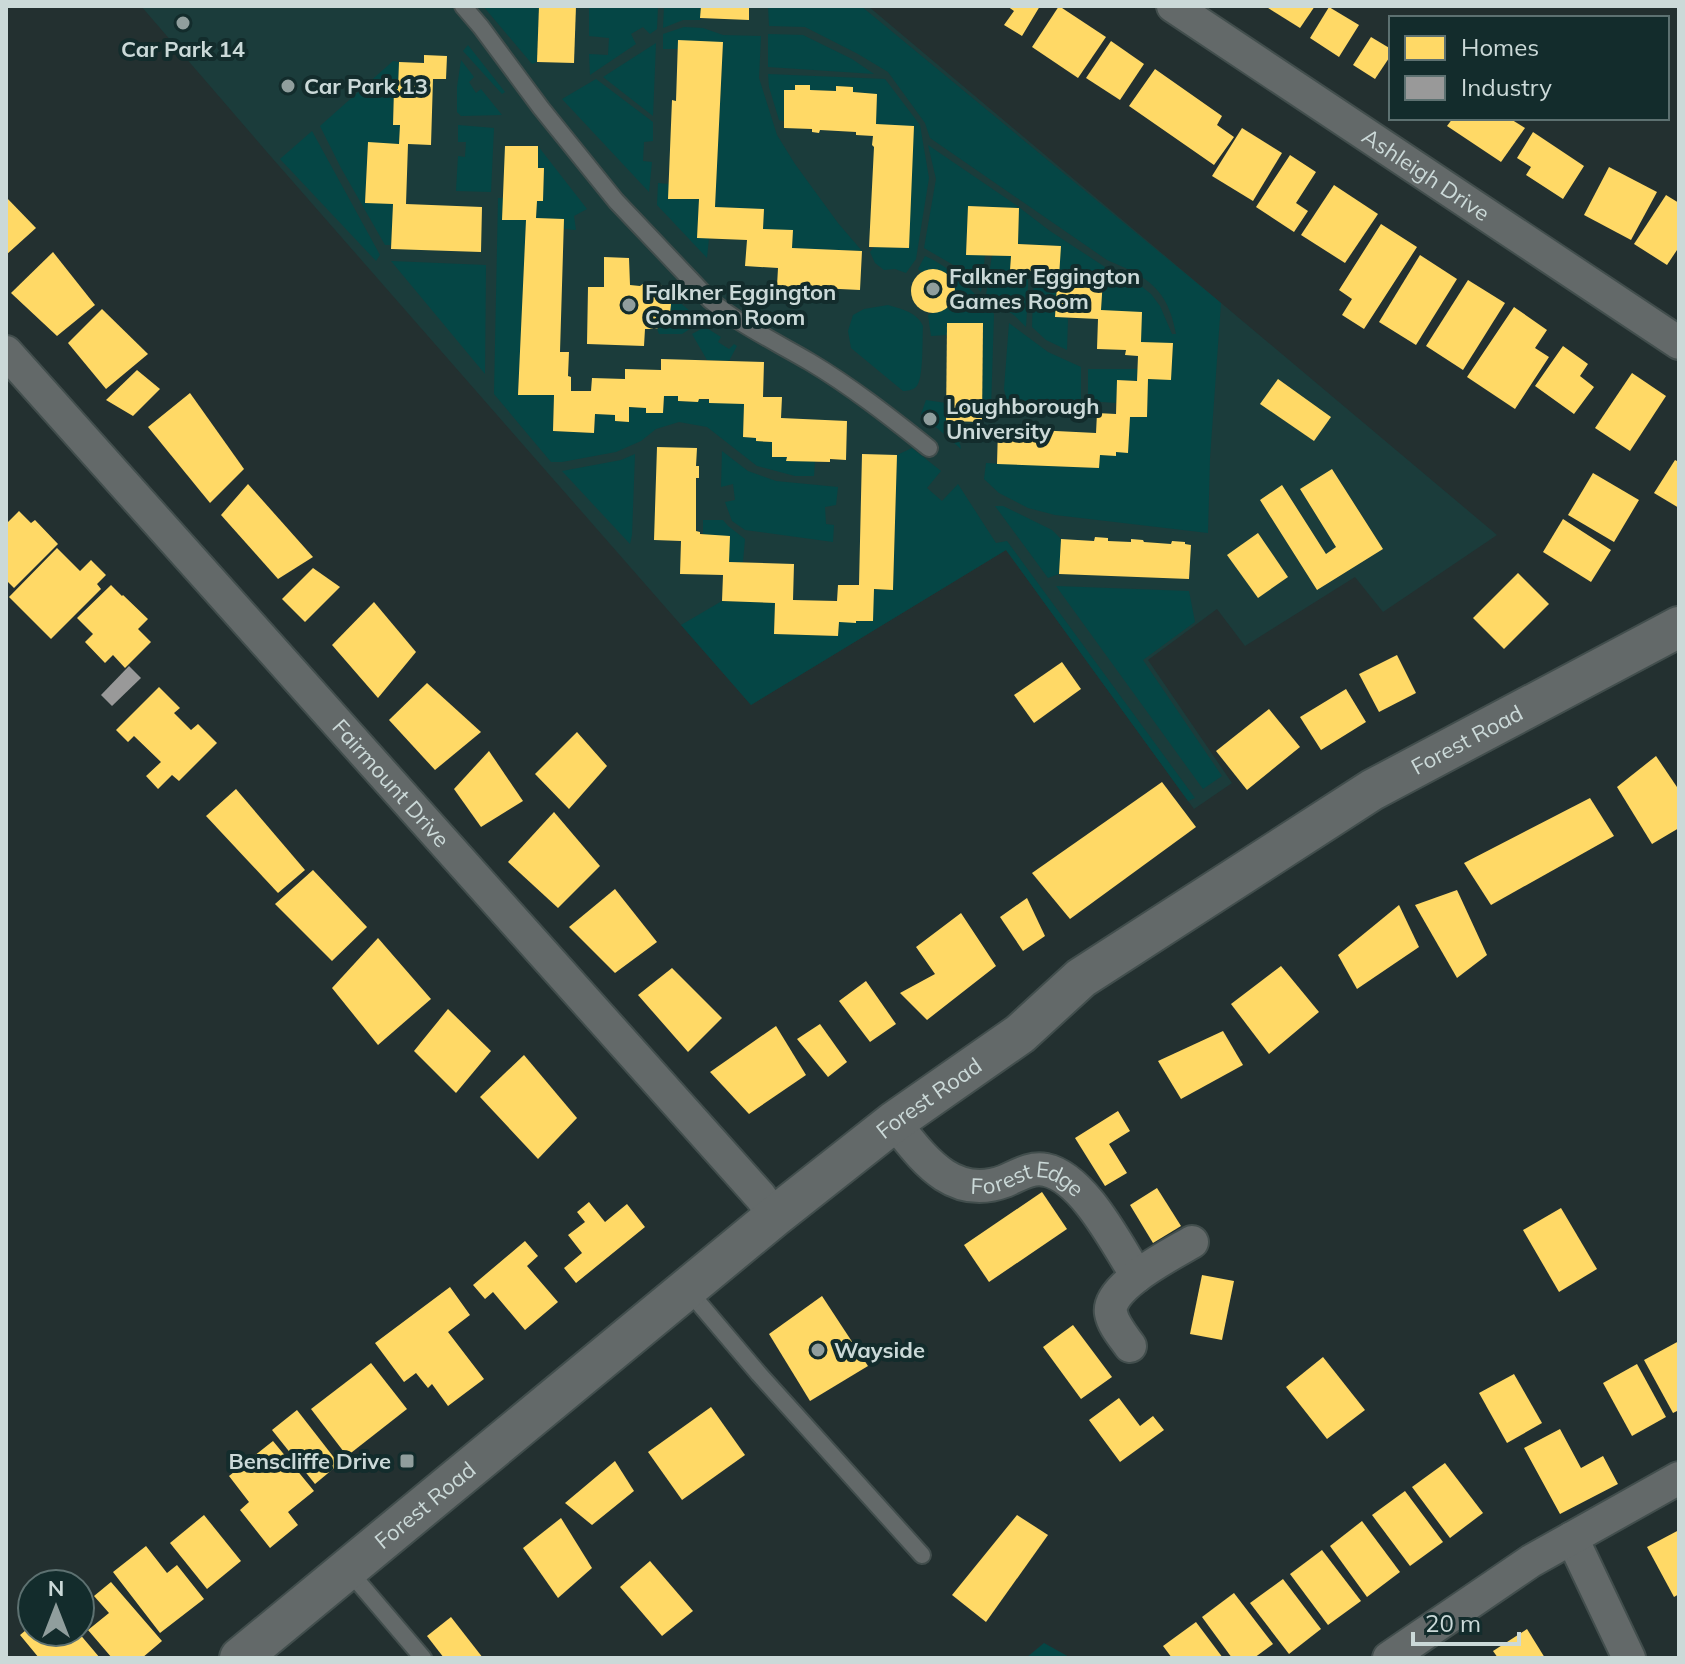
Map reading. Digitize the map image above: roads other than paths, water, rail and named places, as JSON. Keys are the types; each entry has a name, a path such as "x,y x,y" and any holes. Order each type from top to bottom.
{"street":[{"name":"Ashleigh Drive","path":"1173,6 1679,343"},
{"name":"Fairmount Drive","path":"6,352 775,1216"},
{"name":"Forest Road","path":"240,1658 775,1216 894,1122 1020,1034 1081,978 1372,790 1679,627"},
{"name":"Forest Edge","path":"894,1122 930,1165 948,1179 987,1186 1026,1171 1047,1170 1071,1182 1085,1195 1137,1276"},
{"path":"1130,1346 1110,1313 1115,1294 1137,1276 1192,1242"},
{"path":"1389,1658 1531,1561 1679,1478"},
{"path":"1572,1538 1629,1658"}],"lane":[{"path":"463,6 616,201 710,300 725,313 813,363 880,409 929,448"},
{"path":"687,1289 922,1555"},
{"path":"348,1570 423,1658"}],"place":[{"name":"Car Park 14","path":"183,23"},
{"name":"Car Park 13","path":"288,86"},
{"name":"Falkner Eggington Games Room","path":"933,289"},
{"name":"Falkner Eggington Common Room","path":"629,305"},
{"name":"Loughborough University","path":"930,419"},
{"name":"Wayside","path":"818,1350"},
{"name":"Benscliffe Drive","path":"407,1461"}]}
